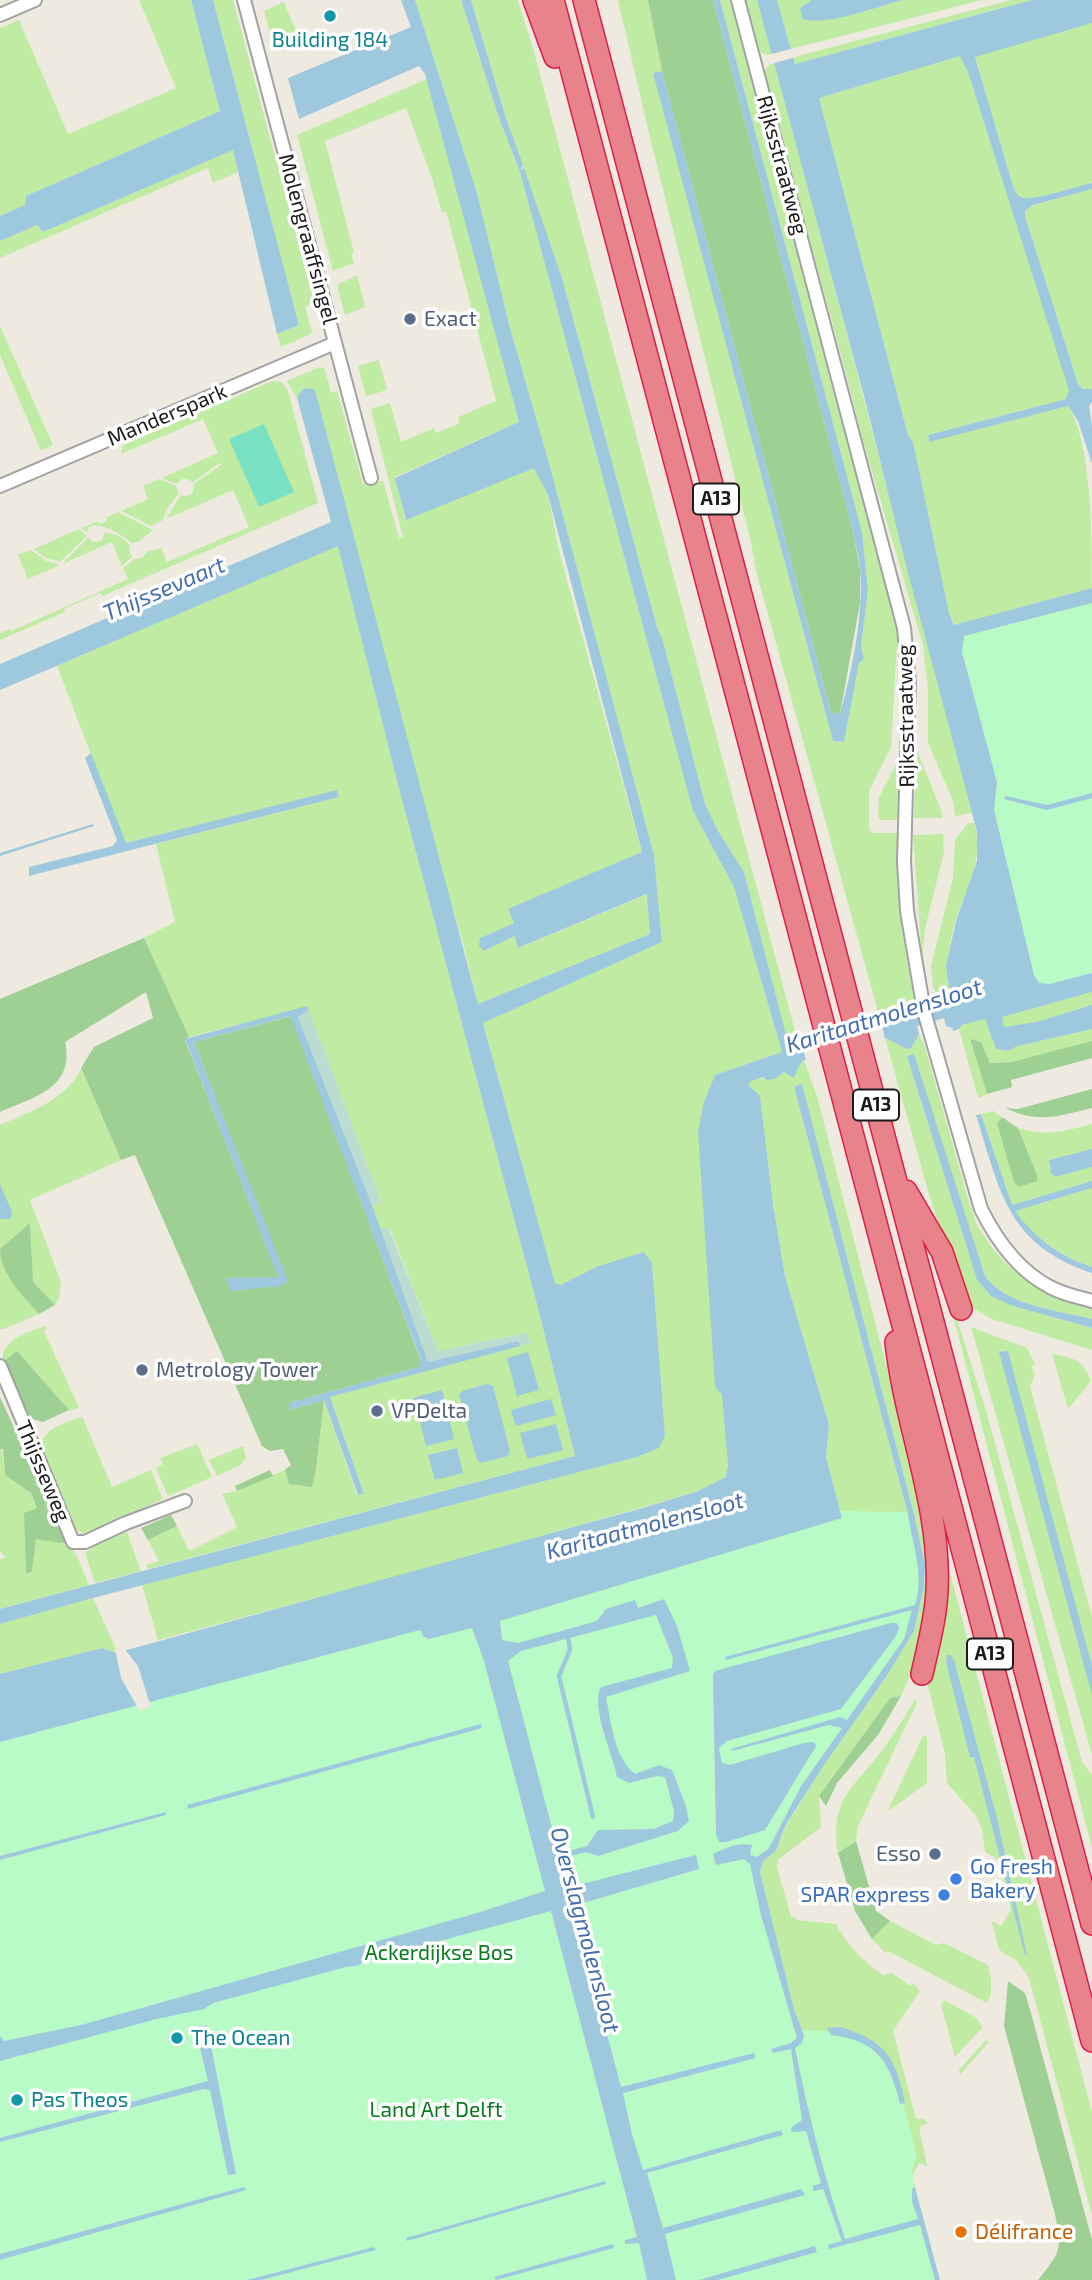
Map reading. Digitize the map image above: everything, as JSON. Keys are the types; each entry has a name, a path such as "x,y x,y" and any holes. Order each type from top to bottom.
{"highway":[{"name":"A13","path":"534,0 595,162"},
{"name":"A13","path":"553,0 1092,2042"},
{"name":"A13","path":"584,0 1092,1924"},
{"name":"A13","path":"590,0 592,29"},
{"name":"A13","path":"892,1166 942,1252 961,1309"},
{"name":"A13","path":"887,1267 900,1374 922,1462 937,1558 934,1620 922,1674"}],"street":[{"path":"0,15 35,0"},
{"name":"Molengraaffsingel","path":"244,0 370,478"},
{"name":"Rijksstraatweg","path":"738,0 904,628 909,682 905,887 909,925 926,1017 981,1209 990,1228 1027,1272 1051,1288 1092,1301"},
{"name":"Manderspark","path":"0,486 335,343"},
{"name":"Thijsseweg","path":"0,1366 74,1542 85,1542 127,1522 185,1501"}],"green space":[{"path":"139,0 191,0 220,111 26,196 25,205 0,216 0,28 19,20 68,134 176,88"},
{"path":"213,0 233,0 314,302 305,307 312,332 281,347 277,334 299,325"},
{"path":"415,0 461,0 499,118 520,172 693,811 734,887 782,1052 715,1075 704,1102 728,1465 726,1478 696,1492 429,1568 158,1640 142,1585 637,1457 659,1448 665,1436 652,1263 596,1267 561,1285 555,1284 483,1022 662,942 654,855 510,328 477,193"},
{"path":"471,0 518,0 534,52 799,1046 790,1050 744,872 718,831 705,804 663,641 562,278 506,118"},
{"path":"618,0 648,0 662,71 654,73 833,741 844,742 859,662 864,659 861,647 868,590 862,532 720,0 730,0 898,625 891,747 869,791 869,830 873,833 897,833 902,922 916,1011 915,1014 902,1007 882,1026 756,571"},
{"path":"648,0 713,0 853,532 860,569 860,603 840,714 831,713 662,71"},
{"path":"746,0 757,0 772,54 766,55 758,51"},
{"path":"777,0 812,0 800,8 829,19 903,0 982,0 791,49"},
{"path":"1011,0 1032,0 795,64 793,58 798,56"},
{"path":"284,2 296,31 272,41 264,11"},
{"path":"1092,23 1092,183 1038,197 1022,197 1013,186 975,56"},
{"path":"960,56 968,72 1070,390 1066,399 928,435 929,441 1068,406 1076,422 1086,467 1091,519 1092,588 955,625 949,613 913,443 908,435 819,98"},
{"path":"774,63 972,813 955,816 953,801 928,743 928,690 923,645 863,441 764,71"},
{"path":"427,79 519,422 395,477 405,519 534,467 548,495 560,555 642,853 509,909 514,923 480,938 484,951 515,936 519,948 648,894 650,934 478,1004 463,943 301,391 297,398 287,381 320,367 325,369 331,393 337,391 363,484 383,481 399,538 403,537 371,409 390,403 401,442 434,428 436,433 460,423 458,417 496,401 446,211 442,213 406,108 325,141 354,252 351,254 354,263 333,271 297,135"},
{"path":"233,150 238,172 213,183 208,168 0,258 0,241 37,225 43,232"},
{"path":"1092,189 1092,389 1083,389 1078,384 1025,211 1033,205"},
{"path":"357,275 365,307 345,315 337,285"},
{"path":"0,326 53,445 41,451 0,355"},
{"path":"379,360 387,390 366,396 358,366"},
{"path":"272,381 282,382 288,391 318,503 102,596 100,593 64,609 65,612 0,640 0,633 9,629 11,631 128,579 123,568 134,559 142,558 147,552 161,548 167,562 249,527 233,490 166,519 181,495 192,494 194,484 221,465 220,463 193,482 184,478 176,484 162,478 218,453 203,419 121,454 123,445"},
{"path":"264,424 294,492 259,507 229,439"},
{"path":"159,479 176,486 179,493 167,509 163,520 151,526 121,511 148,499 143,486"},
{"path":"118,512 153,530 140,541 132,543 105,527 89,527 87,532 81,528 98,521 100,524 107,521 106,518"},
{"path":"79,529 87,536 60,562 44,557 34,549"},
{"path":"105,532 119,536 130,545 132,557 122,566 112,542 62,564 88,538 93,542 102,541"},
{"path":"338,545 398,785 575,1456 148,1569 146,1565 159,1561 148,1540 177,1526 189,1551 237,1527 222,1494 237,1491 285,1470 290,1484 316,1469 324,1400 357,1495 364,1494 330,1397 531,1342 525,1333 438,1351 390,1229 380,1228 372,1205 381,1202 307,1007 189,1037 144,938 175,922 156,844 339,797 125,843 57,666"},
{"path":"31,550 46,561 60,565 28,579 18,555"},
{"path":"1092,599 1092,977 1026,994 949,636"},
{"path":"916,748 942,812 942,818 914,818"},
{"path":"899,758 897,820 881,820 878,817 879,797"},
{"path":"968,823 974,823 977,836 976,860 956,919 949,950 951,1001 948,1006 940,1008 931,966 953,877 955,840"},
{"path":"943,834 944,852 926,924 922,957 913,835"},
{"path":"144,938 189,1037 185,1040 279,1278 226,1278 287,1281 194,1042 291,1016 421,1361 419,1367 289,1403 289,1410 324,1400 312,1487 289,1484 285,1470 291,1465 283,1449 270,1451 262,1446 135,1155 121,1160 81,1068 94,1047 153,1018 146,992 65,1042 64,1070 49,1089 0,1112 0,999"},
{"path":"1092,992 1092,1005 1036,1022 1004,1028 1001,1017"},
{"path":"985,1019 996,1049 1007,1051 1092,1029 1092,1041 1011,1062 990,1063 981,1042 970,1040 987,1094 978,1098 959,1029 962,1025"},
{"path":"919,1034 977,1225 1006,1264 1026,1279 1072,1302 1092,1308 1092,1319 1049,1310 1019,1300 994,1286 985,1276 913,1054 907,1056 977,1280 991,1296 1092,1328 1092,1350 992,1319 969,1306 955,1275 930,1198 885,1038 907,1049 911,1048"},
{"path":"970,1039 981,1042 990,1063 1011,1062 1092,1041 1092,1058 1011,1080 1012,1087 987,1094"},
{"path":"804,1060 817,1096 924,1513 932,1583 916,1662 901,1696 890,1698 819,1796 821,1827 778,1860 777,1867 791,1916 798,1920 836,1924 851,1946 876,1970 883,1975 892,1973 910,1986 913,1983 920,1991 893,2031 916,2119 924,2119 928,2123 919,2127 927,2166 919,2163 912,2176 915,2187 912,2189 840,2027 828,2028 831,2035 804,2035 794,2009 760,1872 763,1861 776,1851 785,1827 826,1762 886,1677 914,1631 924,1586 925,1564 914,1514 802,1085 794,1087 908,1514 842,1518 826,1457 829,1425 785,1276 760,1097 748,1082 786,1072"},
{"path":"81,1069 121,1160 30,1200 61,1282 59,1298 55,1305 33,1282 30,1224 0,1249 0,1125 57,1097"},
{"path":"1092,1089 1092,1108 1069,1114 1028,1116 1005,1108 1018,1109"},
{"path":"993,1111 1002,1117 998,1121 1037,1175 1018,1128 1047,1133 1092,1124 1092,1149 1049,1160 1055,1177 1092,1167 1092,1181 1012,1205 981,1114"},
{"path":"1002,1117 1018,1128 1037,1181 1019,1187 1014,1182 997,1123"},
{"path":"1092,1188 1092,1267 1049,1245 1031,1230 1015,1211"},
{"path":"30,1223 33,1282 55,1305 39,1314 8,1276 0,1249"},
{"path":"0,1255 7,1275 39,1314 4,1329 0,1329"},
{"path":"941,1269 987,1414 1082,1762 1092,1775 1092,1848"},
{"path":"45,1326 47,1328 44,1331 79,1408 69,1410 17,1351 3,1362 3,1354 10,1342"},
{"path":"971,1327 1027,1348 1035,1365 1031,1366 1035,1375 1030,1386 1092,1617 1092,1755"},
{"path":"17,1351 69,1410 43,1422 28,1418 3,1362"},
{"path":"1052,1354 1081,1363 1091,1381 1068,1409"},
{"path":"0,1397 67,1544 36,1539 32,1572 26,1573 24,1513 37,1508 31,1493 5,1475 3,1449 0,1449"},
{"path":"77,1418 83,1418 112,1487 151,1470 163,1499 89,1532 83,1533 74,1528 40,1447 45,1435 50,1431"},
{"path":"197,1444 212,1477 168,1496 156,1468 163,1464 160,1458"},
{"path":"243,1446 246,1457 241,1465 217,1476 209,1460"},
{"path":"2,1448 5,1475 31,1493 37,1508 24,1513 26,1572 32,1572 36,1538 60,1543 73,1550 89,1585 0,1609 0,1559 6,1558 0,1551"},
{"path":"270,1470 273,1476 237,1491 235,1486"},
{"name":"Ackerdijkse Bos","path":"829,1511 910,1512 921,1580 911,1627 898,1653 783,1826 773,1849 758,1861 756,1875 798,2030 835,2032 870,2042 890,2063 917,2155 912,2171 915,2198 938,2280 0,2280 0,1736"},
{"path":"171,1515 177,1526 148,1540 141,1528"},
{"path":"127,1532 141,1571 95,1583 85,1553 98,1544"},
{"path":"944,1550 1092,2112 1092,2215 1029,1978 1016,1960 999,1950 992,1921 1001,1926 1011,1910 999,1860 985,1852 982,1829 976,1816 947,1783 945,1754 928,1686"},
{"path":"93,1598 116,1653 102,1648 0,1674 0,1624"},
{"path":"901,1696 878,1735 837,1783 826,1806 819,1796 890,1698"},
{"path":"915,1699 917,1703 858,1826 856,1841 838,1853 837,1820 845,1797 885,1747"},
{"path":"923,1736 927,1737 927,1783 887,1812"},
{"path":"856,1841 870,1890 879,1906 875,1910 890,1921 872,1939 855,1911 838,1853"},
{"path":"890,1921 936,1945 944,1943 988,1965 991,1990 987,2003 890,1952 884,1952 872,1939"},
{"path":"1008,1981 1025,1993 1031,2013 1092,2240 1092,2280 1038,2280 1058,2250 1059,2236 1004,2026"},
{"path":"944,2000 975,2017 983,2027 955,2057 941,2005"},
{"path":"986,2040 989,2042 960,2075 959,2070"}],"shaded area":[{"path":"309,1010 381,1202 372,1205 298,1017"},
{"path":"380,1228 389,1229 438,1351 526,1333 531,1343 520,1346 518,1341 428,1362"}],"water":[{"path":"191,0 213,0 299,325 277,334 233,150 43,232 37,225 0,241 0,216 25,205 26,196 220,111"},
{"path":"401,0 415,0 477,193 510,328 654,855 662,942 483,1023 555,1283 561,1285 596,1267 644,1252 652,1263 665,1436 659,1448 637,1457 0,1624 0,1609 575,1456 398,785 338,546 0,690 0,664 331,522 297,398 306,388 315,390 478,1004 650,934 647,894 518,948 515,936 484,951 479,946 480,938 514,923 508,909 642,852 548,495 534,468 406,520 395,478 519,422 425,74 419,66 299,119 288,78 411,27"},
{"name":"Karitaatmolensloot","path":"461,0 471,0 523,165 521,170 524,168 562,278 663,641 705,804 718,831 744,872 790,1050 882,1026 894,1007 902,1007 915,1014 948,1006 951,1001 946,966 956,921 977,861 977,832 865,400 757,0 777,0 795,64 1032,0 1092,0 1092,23 975,57 1018,195 1024,198 1038,197 1092,183 1092,189 1033,205 1025,211 1025,216 1078,384 1083,389 1092,389 1092,402 1089,406 1092,464 1078,421 1068,406 929,442 928,435 1066,399 1069,390 968,72 960,56 819,98 908,435 913,442 949,613 954,625 1092,588 1092,603 964,636 962,652 997,782 994,810 1034,975 1039,983 1050,984 1092,973 1092,992 1002,1017 1004,1027 1036,1022 1092,1005 1092,1029 1007,1051 996,1049 985,1019 962,1025 953,1031 946,1026 944,1018 917,1026 919,1034 911,1048 907,1049 885,1038 804,1060 794,1078 784,1072 775,1079 767,1080 763,1077 749,1082 749,1086 760,1096 785,1276 829,1425 826,1457 842,1518 500,1621 502,1640 518,1643 597,1621 606,1609 635,1600 638,1608 664,1599 677,1626 690,1671 606,1697 614,1738 622,1759 635,1774 659,1765 672,1770 689,1821 678,1831 598,1856 586,1852 567,1857 563,1866 566,1884 574,1886 696,1855 699,1869 573,1906 621,2087 754,2053 756,2058 623,2093 643,2170 781,2130 783,2135 647,2173 663,2228 801,2189 805,2195 665,2234 676,2280 647,2280 639,2243 625,2244 625,2240 637,2237 551,1911 213,2003 204,2009 0,2061 0,2036 4,2041 85,2024 477,1913 545,1891 484,1661 472,1628 429,1639 423,1636 420,1630 0,1742 0,1674 102,1648 116,1653 639,1509 696,1492 726,1477 728,1465 722,1395 715,1386 698,1131 704,1102 715,1075 782,1052 734,887 693,811 520,172 499,118","holes":["656,1615 673,1658 672,1668 601,1687 598,1696 603,1731 617,1777 629,1783 657,1776 665,1777 674,1811 673,1821 654,1829 598,1830 587,1846 565,1852 559,1846 552,1828 508,1661 521,1651"]},
{"path":"713,0 720,0 862,532 868,590 861,647 864,659 859,663 844,742 833,741 653,73 662,71 831,713 840,714 859,623 859,559"},
{"path":"812,0 903,0 838,18 802,19 800,8"},
{"path":"91,753 126,843 337,790 339,797 29,876 29,867 113,846 117,840 85,758"},
{"path":"1092,793 1092,798 1047,810 1004,799 1005,796 1047,805"},
{"path":"93,824 94,826 0,856 0,853"},
{"path":"307,1006 309,1010 298,1017 372,1205 428,1362 518,1341 520,1346 330,1397 364,1494 358,1495 324,1400 289,1410 289,1403 419,1367 421,1360 290,1016 194,1042 288,1281 281,1286 231,1291 225,1278 278,1277 185,1039"},
{"path":"914,1054 985,1276 994,1286 1019,1300 1049,1310 1092,1319 1092,1328 1010,1305 991,1296 977,1280 907,1056"},
{"path":"802,1084 914,1514 925,1564 924,1586 914,1631 785,1826 776,1851 763,1861 760,1872 794,2009 804,2035 802,2043 795,2048 805,2096 845,2239 918,2219 912,2202 912,2189 915,2187 940,2280 935,2280 920,2225 829,2249 828,2245 842,2241 823,2189 813,2191 813,2186 821,2183 806,2131 792,2132 791,2128 802,2120 791,2049 773,2053 771,2049 791,2043 797,2038 761,1915 750,1864 744,1859 716,1865 713,1854 732,1846 747,1844 752,1845 750,1855 757,1857 769,1848 801,1786 842,1728 829,1725 732,1751 731,1749 840,1717 847,1720 904,1639 912,1610 726,1660 725,1657 915,1605 918,1593 917,1559 908,1514 794,1087"},
{"path":"981,1114 1012,1205 1092,1181 1092,1188 1015,1211 1040,1238 1069,1258 1092,1267 1092,1273 1041,1247 1024,1231 1011,1212 992,1168 976,1115"},
{"path":"1092,1149 1092,1167 1055,1177 1051,1173 1049,1160"},
{"path":"0,1184 12,1212 11,1219 0,1219"},
{"path":"1008,1351 1092,1666 1092,1695 999,1352"},
{"path":"528,1352 539,1390 517,1396 507,1358"},
{"path":"487,1384 493,1386 510,1451 508,1456 481,1463 477,1460 459,1395 462,1391"},
{"path":"442,1390 447,1410 419,1418 413,1398"},
{"path":"551,1399 556,1415 516,1426 511,1410"},
{"path":"448,1415 454,1439 426,1446 420,1422"},
{"path":"556,1424 563,1450 527,1459 520,1433"},
{"path":"457,1448 463,1473 435,1480 428,1455"},
{"path":"897,1623 899,1628 896,1636 841,1709 727,1741 719,1748 722,1763 730,1765 804,1743 814,1742 816,1746 765,1830 719,1842 716,1834 715,1671"},
{"path":"947,1655 951,1655 954,1660 997,1818 1027,1955 974,1757 970,1757 946,1662"},
{"path":"481,1724 482,1728 188,1809 187,1805"},
{"path":"166,1812 166,1815 0,1860 0,1856"},
{"path":"207,2025 236,2174 228,2175 210,2090 203,2089 0,2142 0,2138 208,2081 195,2027"},
{"path":"840,2027 868,2038 886,2053 897,2074 905,2103 900,2104 891,2076 879,2056 860,2042 831,2035 827,2028"},
{"path":"605,2181 606,2184 407,2241 406,2238"},
{"path":"244,2187 246,2190 0,2260 0,2254"},
{"path":"613,2244 614,2248 496,2280 494,2277"},
{"path":"815,2246 817,2252 718,2280 699,2280"},
{"path":"374,2247 376,2250 261,2280 247,2280"}],"pier":[{"path":"794,48 796,57 771,64 768,55"},
{"path":"882,1025 885,1039 806,1060 802,1047"},
{"path":"123,1647 138,1666 151,1707 139,1710 121,1678 115,1649"}],"waterway":[{"path":"568,1636 570,1650 559,1676 593,1817"}],"place":[{"name":"Building 184","path":"330,16"},
{"name":"Exact","path":"410,319"},
{"name":"Metrology Tower","path":"142,1370"},
{"name":"VPDelta","path":"377,1411"},
{"name":"Esso","path":"935,1854"},
{"name":"Go Fresh Bakery","path":"956,1879"},
{"name":"SPAR express","path":"944,1895"},
{"name":"The Ocean","path":"177,2038"},
{"name":"Pas Theos","path":"17,2100"},
{"name":"Délifrance","path":"961,2232"}],"water label":[{"name":"Thijssevaart","path":"164,589"},
{"name":"Overslagmolensloot","path":"585,1930"}],"park label":[{"name":"Land Art Delft","path":"436,2110"}]}
